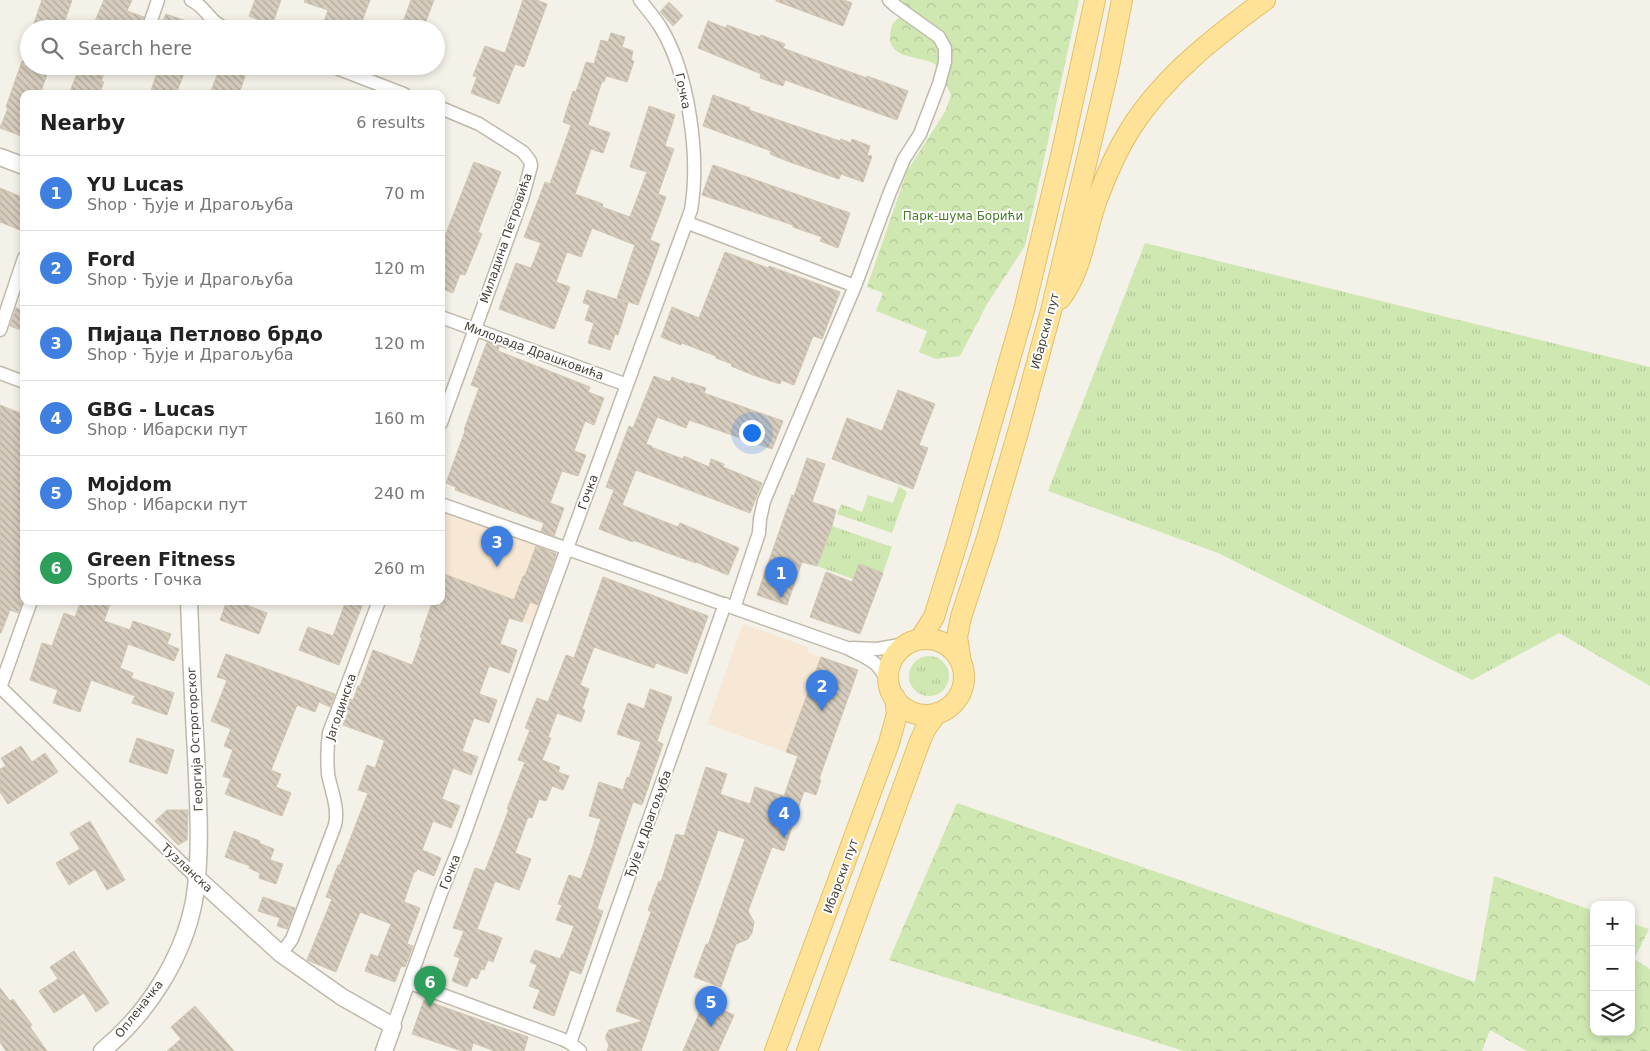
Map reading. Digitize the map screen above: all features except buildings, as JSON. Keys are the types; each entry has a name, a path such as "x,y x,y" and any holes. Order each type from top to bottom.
{"main road":[{"path":"913,641 939,640 954,650 964,667 964,686 960,695 954,703 937,713 913,713 900,704 892,692 888,677 889,667 898,650 913,641 934,617 957,543 1024,310 1059,165 1095,0"},
{"name":"Ибарски пут","path":"960,658 957,637 961,617 987,538 1051,311 1108,71 1122,0"},
{"path":"1051,311 1067,291 1078,267 1096,200 1109,169 1132,127 1162,88 1187,61 1265,0"},
{"name":"Ибарски пут","path":"775,1051 889,743 897,714 892,692"},
{"path":"807,1051 920,741 926,728 937,713"}],"street":[{"path":"151,20 158,0"},
{"path":"191,0 201,5 212,20"},
{"name":"Гочка","path":"384,1051 567,548 688,223 692,204 693,161 690,122 681,75 661,29 640,0"},
{"name":"Ђује и Драгољуба","path":"570,1043 729,606 759,533 764,501 856,286 904,159 924,125 946,62 945,48 939,37 889,0"},
{"path":"355,75 394,90"},
{"name":"Миладина Петровића","path":"445,110 479,124 523,152 530,161 531,166 522,200 474,329"},
{"path":"0,157 20,164"},
{"path":"688,223 856,286"},
{"path":"0,330 20,270"},
{"name":"Милорада Драшковића","path":"445,318 627,385"},
{"path":"445,411 474,329"},
{"path":"0,373 20,380"},
{"path":"445,505 847,648 877,664 884,673 892,692"},
{"path":"0,687 30,605"},
{"name":"Георгија Острогорског","path":"189,605 199,822 196,877"},
{"name":"Јагодинска","path":"281,954 292,939 335,825 337,812 328,769 329,734 377,605"},
{"path":"847,648 877,649 913,641"},
{"name":"Тузланска","path":"0,687 196,877 281,954 342,997 393,1026"},
{"name":"Опленачка","path":"102,1051 131,1022 155,992 166,974 184,936 190,918 196,877"},
{"path":"410,983 570,1043 580,1051"}],"shaded area":[{"path":"445,511 558,553 531,625 445,594"},
{"path":"743,624 808,647 807,652 858,670 823,765 707,724"}],"green space":[{"name":"Парк-шума Борићи","path":"901,0 1079,0 1025,246 987,304 960,356 936,359 919,352 927,331 876,311 883,293 867,287 907,171 945,112 951,95 937,66 931,62 906,56 893,48 890,41 894,22 899,18 914,14"},
{"path":"1145,243 1650,367 1650,686 1559,633 1472,680 1218,553 1048,491"},
{"path":"899,486 907,492 892,533 837,514 841,504 862,512 868,495 893,503"},
{"path":"832,526 892,547 883,573 859,564 853,579 817,566"},
{"path":"933,656 940,659 946,665 949,676 948,684 940,693 933,696 925,696 918,693 910,684 909,672 912,665 921,657"},
{"path":"957,803 1475,982 1494,876 1590,910 1590,1036 1635,1036 1635,960 1650,969 1650,1051 1527,1051 1490,1030 1482,1051 1184,1051 889,960"},
{"path":"1635,924 1649,929 1635,957"}],"place":[{"name":"Пијаца Петлово брдо","path":"497,567"},
{"name":"YU Lucas","path":"781,598"},
{"name":"Ford","path":"822,711"},
{"name":"GBG - Lucas","path":"784,838"},
{"name":"Green Fitness","path":"430,1007"},
{"name":"Mojdom","path":"711,1027"}]}
